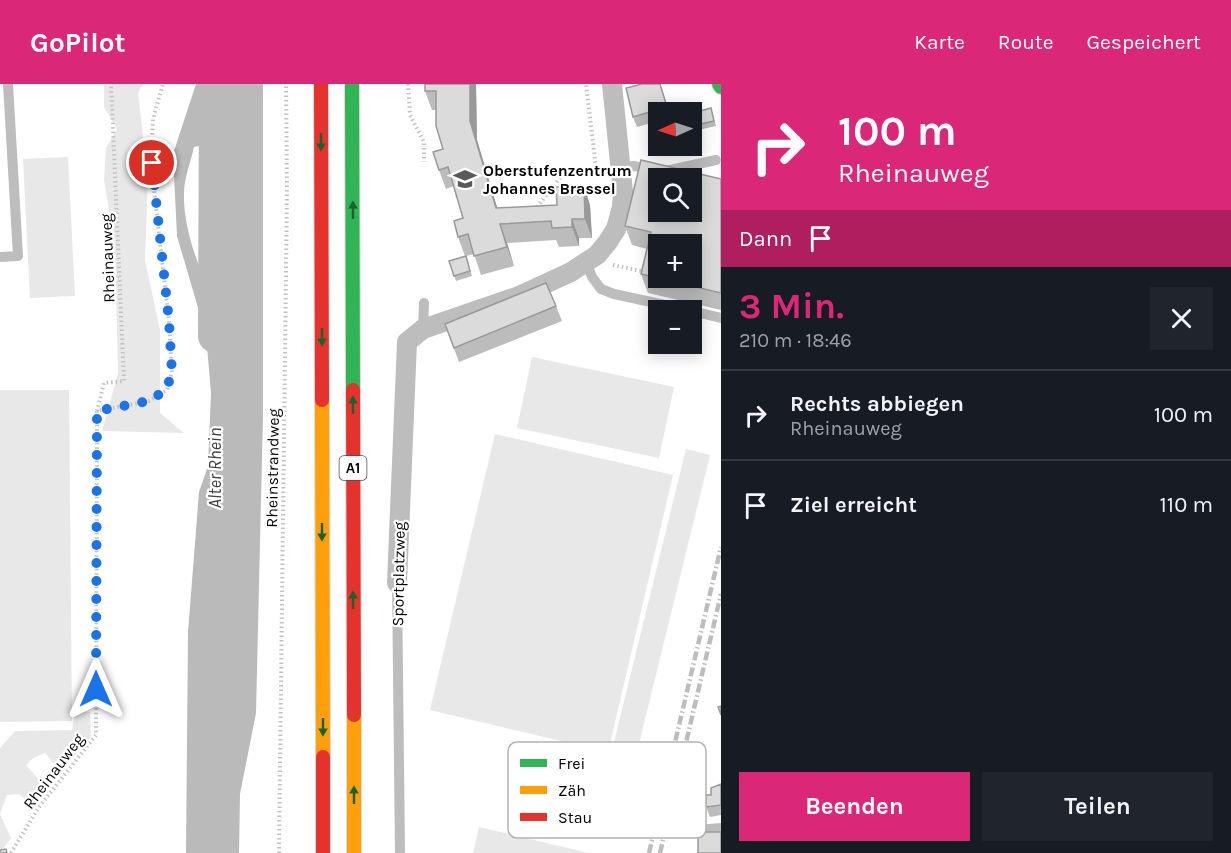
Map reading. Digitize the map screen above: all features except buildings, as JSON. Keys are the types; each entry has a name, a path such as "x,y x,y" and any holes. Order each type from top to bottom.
{"highway":[{"name":"A1","path":"321,84 323,853"},
{"name":"A1","path":"352,84 354,853"}],"street":[{"path":"423,329 519,297 571,272 597,255 616,230 622,207 621,167 612,84"},
{"name":"Sportplatzweg","path":"396,583 407,342 423,329"}],"lane":[{"path":"0,257 18,256 8,84"},
{"path":"621,167 635,166 661,172 716,160"},
{"path":"586,262 592,277 601,289 648,302"},
{"path":"423,329 424,303"},
{"path":"702,314 721,318"},
{"name":"Sportplatzweg","path":"396,583 400,853"},
{"path":"706,829 721,828"}],"path":[{"name":"Rheinauweg","path":"10,853 39,807 96,735 97,411 104,383 124,381 111,84"},
{"path":"97,411 149,401 166,390 172,373 169,321 152,163 153,119 163,84"},
{"name":"Rheinstrandweg","path":"279,853 287,188 286,84"},
{"path":"408,84 410,115 424,142 424,162"},
{"path":"532,214 564,173 596,168 586,84"},
{"path":"609,264 648,273"}],"shaded area":[{"path":"104,84 143,84 138,93 148,178 145,260 160,330 160,413 184,433 102,431 118,373 115,244 104,180 106,148 117,129 104,107"},
{"path":"68,157 75,296 30,298 23,159"},
{"path":"532,357 674,387 659,458 517,428"},
{"path":"0,390 69,390 72,721 0,722"},
{"path":"495,434 673,475 610,742 566,742 430,710"},
{"path":"686,449 710,455 639,742 614,742"},
{"path":"75,711 90,712 91,737 67,764 57,767 45,753 33,758 26,765 46,788 43,798 33,805 19,794 7,795 0,814 0,748 15,731 72,730"},
{"path":"0,814 11,838 0,853"},
{"path":"479,827 508,834 508,838 526,838 589,853 473,853"}],"water":[{"path":"196,84 263,84 263,415 256,713 240,794 239,853 186,853 188,632 199,492 208,466 211,393 206,335 177,236 173,154","holes":["204,145 221,209 212,227 217,288 209,289 191,242 184,205 186,176 194,147"]}],"waterway":[{"name":"Alter Rhein","path":"215,336 216,84"}],"railway":[{"path":"675,742 721,547"},
{"path":"686,742 721,594"},
{"path":"649,853 653,838"},
{"path":"660,853 664,838"}],"traffic: fast":[{"path":"352,84 353,390"}],"traffic: slow":[{"path":"322,400 323,757"},
{"path":"354,715 354,853"}],"traffic: jam":[{"path":"321,84 322,400"},
{"path":"353,390 354,715"},
{"path":"323,757 323,853"}],"place":[{"name":"Oberstufenzentrum Johannes Brassel","path":"465,179"}],"route":[{"path":"96,689 97,411 149,401 166,390 172,373 169,321 152,163"}]}
